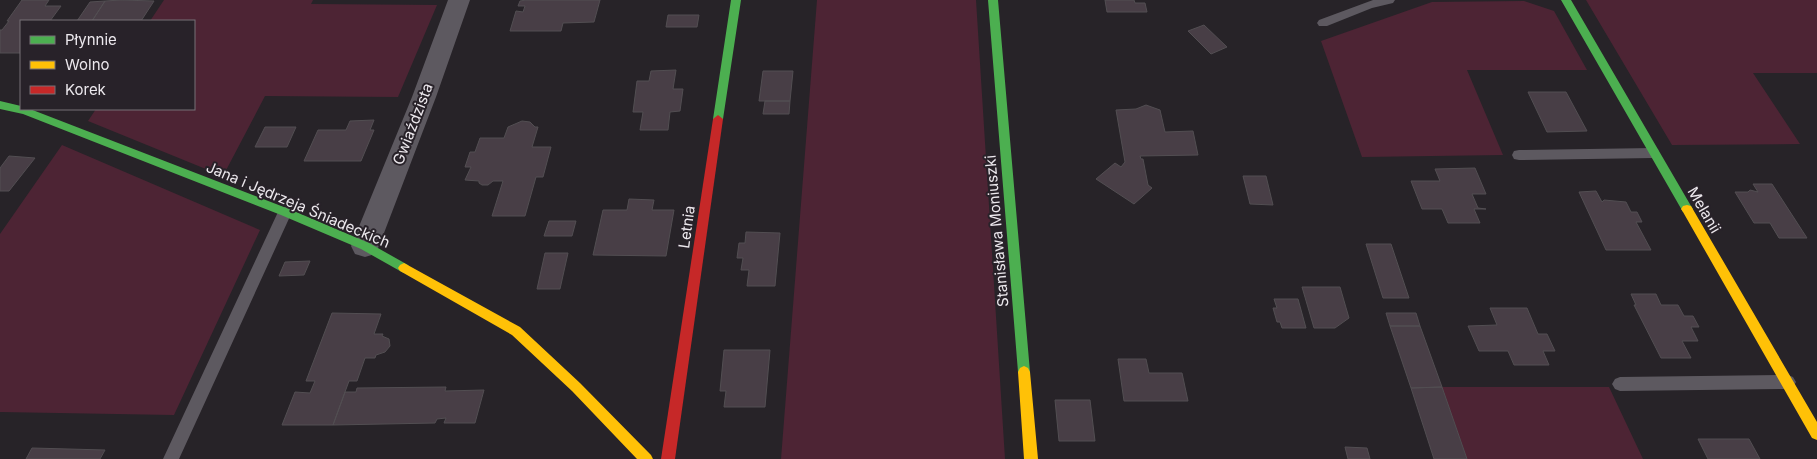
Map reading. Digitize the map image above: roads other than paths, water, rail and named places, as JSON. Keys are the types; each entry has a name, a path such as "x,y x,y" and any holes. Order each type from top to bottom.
{"street":[{"name":"Gwiaździsta","path":"365,246 424,97 459,0"},
{"name":"Letnia","path":"668,459 736,0"},
{"name":"Stanisława Moniuszki","path":"993,0 1031,459"},
{"name":"Melanii","path":"1566,0 1817,434"},
{"name":"Jana i Jędrzeja Śniadeckich","path":"0,105 25,112 285,212 365,246 516,331 576,387 646,459"}],"lane":[{"path":"1323,22 1369,5 1389,0"},
{"path":"1518,155 1653,153"},
{"path":"172,459 285,212"},
{"path":"1620,384 1788,382"}]}
